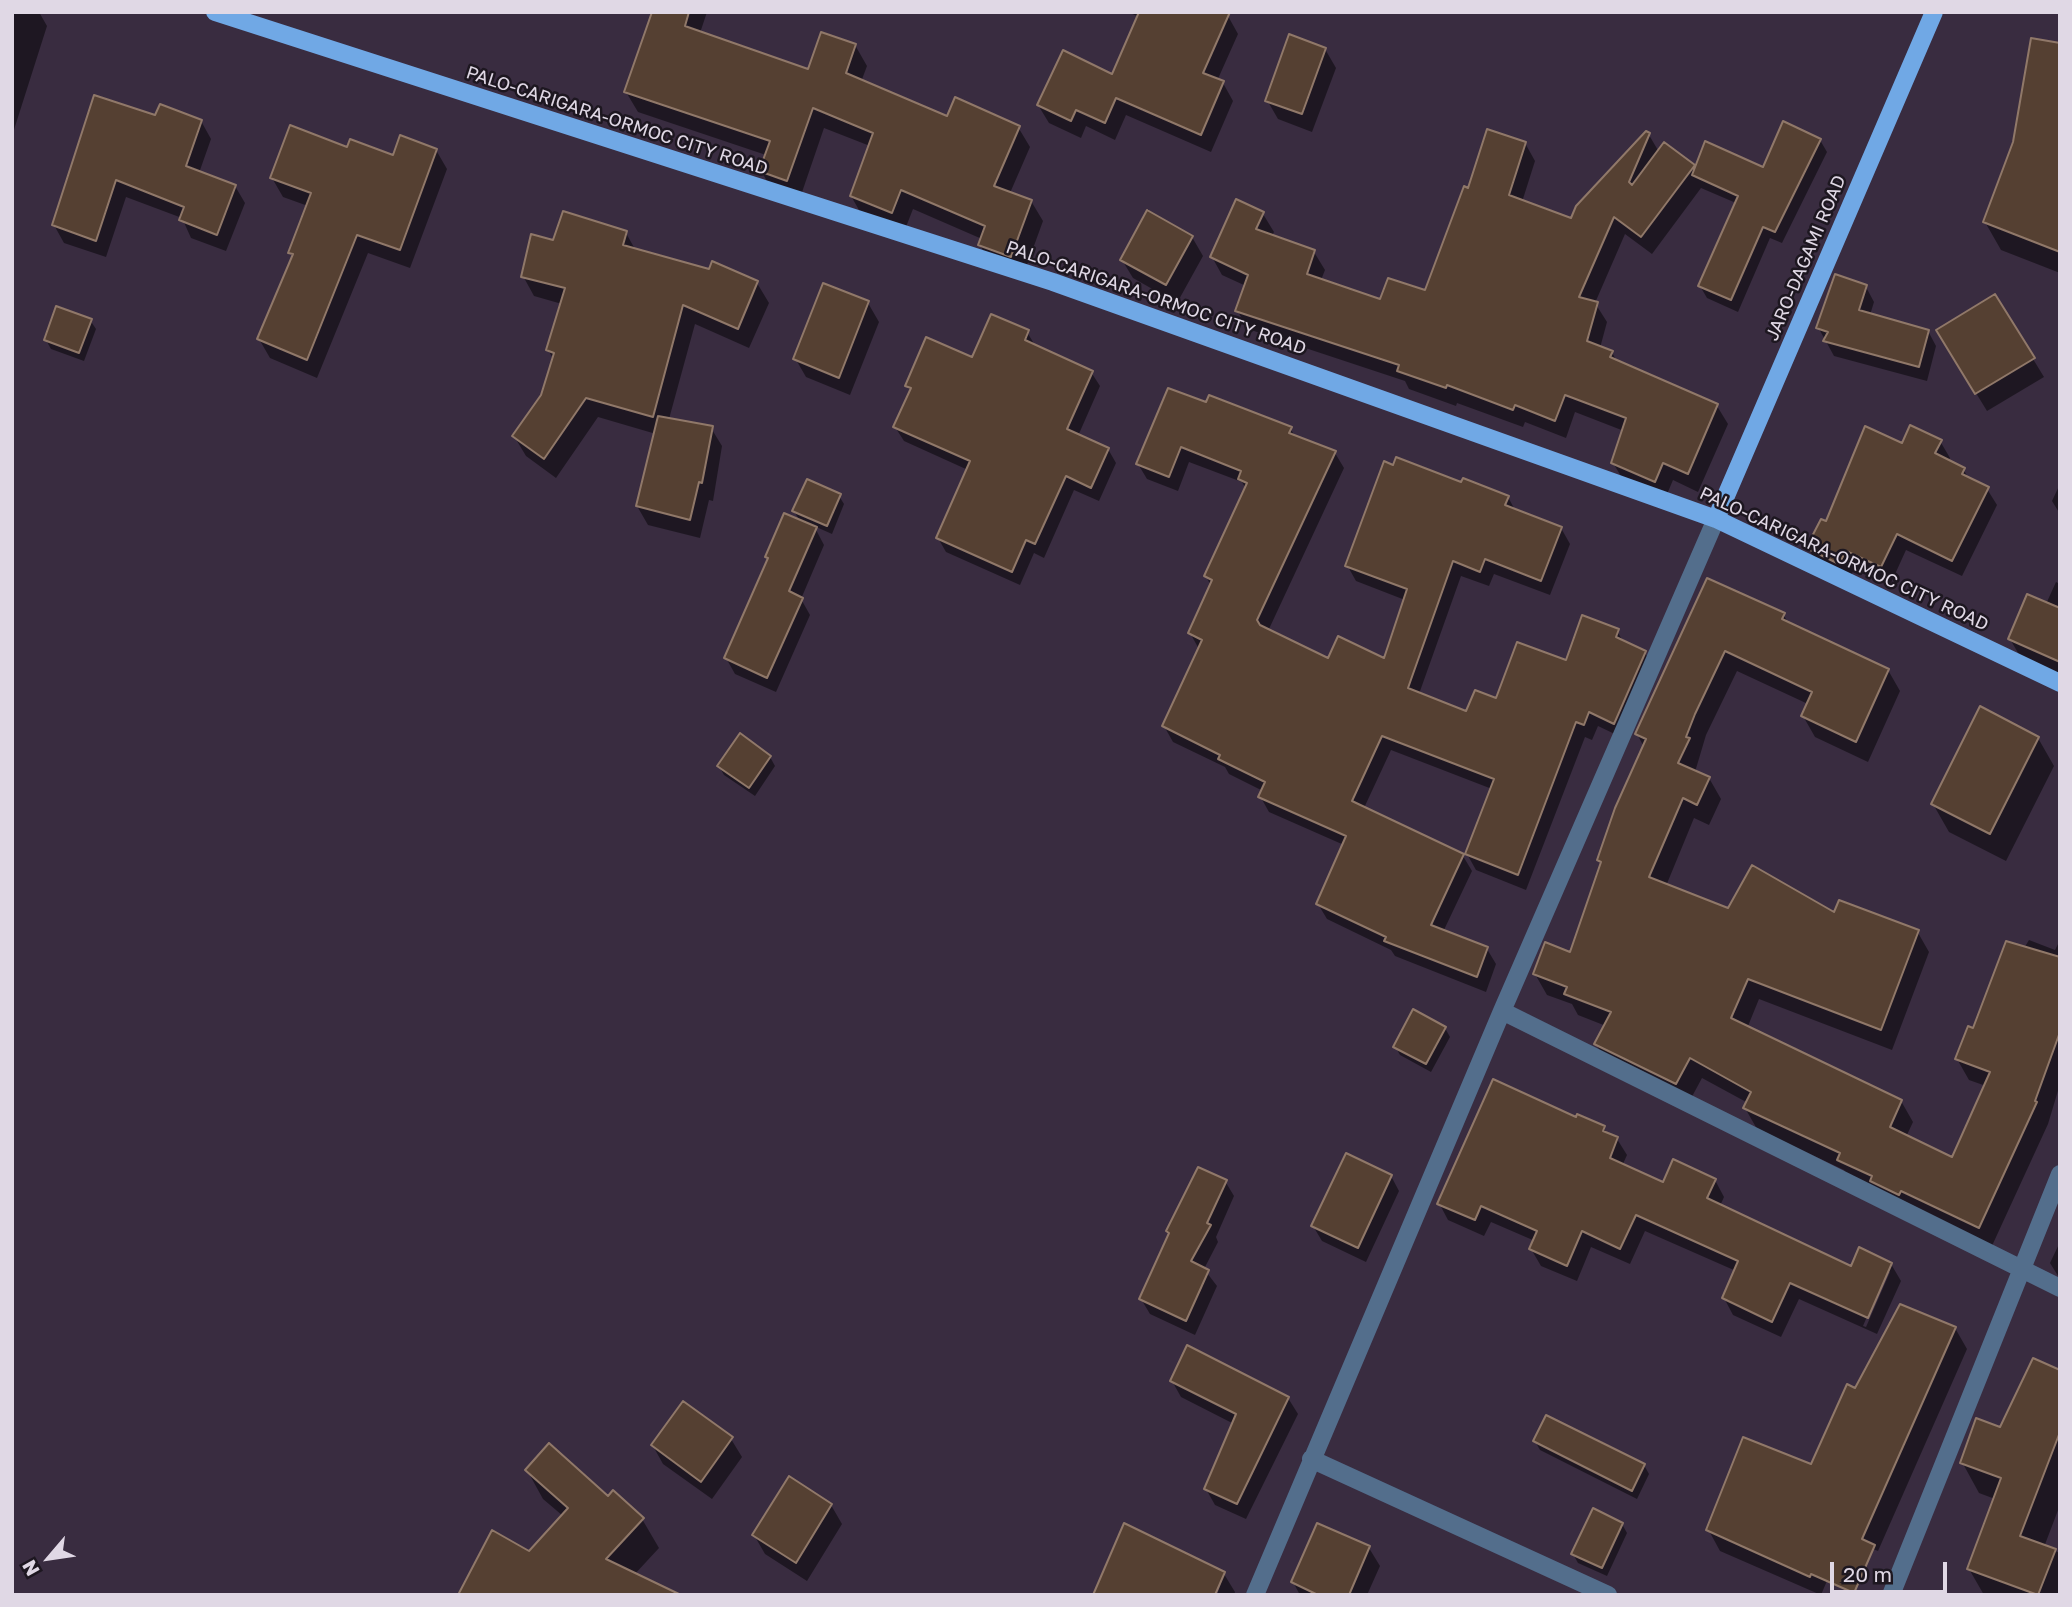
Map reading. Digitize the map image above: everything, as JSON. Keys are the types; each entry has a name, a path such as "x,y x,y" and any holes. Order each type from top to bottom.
{"main road":[{"name":"PALO-CARIGARA-ORMOC CITY ROAD","path":"215,12 1053,282 1716,519 2060,683"},
{"name":"JARO-DAGAMI ROAD","path":"1716,519 1934,12"}],"street":[{"path":"1255,1595 1502,1011 1716,519"},
{"path":"1502,1011 2060,1288"},
{"path":"1891,1595 2060,1174"},
{"path":"1311,1459 1608,1595"}],"building":[{"path":"652,12 689,12 685,26 808,69 821,32 856,44 846,73 947,116 955,97 1020,126 994,186 1032,200 1011,257 978,245 985,226 901,190 892,213 850,196 873,133 813,108 787,181 759,171 770,141 624,92"},
{"path":"1139,12 1230,12 1203,73 1224,81 1201,135 1116,98 1105,123 1076,110 1071,121 1037,105 1063,50 1112,74"},
{"path":"1289,34 1326,48 1302,114 1265,101"},
{"path":"2031,38 2060,43 2060,252 1983,222 2013,142"},
{"path":"94,95 155,115 160,104 202,120 186,166 236,185 217,235 179,220 184,207 116,180 96,241 52,225"},
{"path":"1783,121 1821,139 1775,232 1763,227 1731,300 1698,286 1738,196 1692,175 1705,141 1763,167"},
{"path":"290,125 347,147 350,139 393,155 400,135 437,149 400,250 357,235 307,360 257,339 293,254 288,253 311,193 270,178"},
{"path":"1487,129 1526,142 1509,195 1571,218 1576,206 1646,131 1650,133 1629,182 1632,185 1664,142 1695,165 1641,237 1614,217 1579,297 1598,302 1587,341 1613,351 1610,357 1718,404 1688,474 1663,463 1655,482 1611,463 1626,418 1565,395 1555,421 1515,405 1513,410 1447,385 1446,388 1397,371 1399,365 1235,311 1248,275 1210,257 1236,199 1264,212 1256,229 1315,250 1307,274 1380,299 1388,278 1425,290 1464,186 1468,188"},
{"path":"1147,210 1193,236 1166,285 1120,260"},
{"path":"563,211 627,231 623,245 709,269 712,261 758,281 738,329 683,305 653,417 586,398 544,459 512,436 541,395 554,353 546,350 565,288 521,277 531,234 553,240"},
{"path":"1835,274 1867,285 1859,310 1929,330 1919,367 1823,341 1828,332 1816,328"},
{"path":"823,283 869,301 839,378 793,359"},
{"path":"1995,294 2035,358 1975,394 1936,330"},
{"path":"56,306 92,319 79,353 44,340"},
{"path":"991,314 1029,330 1025,340 1093,371 1067,429 1109,448 1091,488 1066,476 1035,544 1026,540 1012,572 936,538 970,461 893,427 911,388 905,386 926,337 972,357"},
{"path":"1168,388 1206,402 1209,395 1292,427 1289,433 1336,451 1257,620 1260,625 1328,658 1338,636 1384,658 1407,589 1345,566 1384,461 1393,465 1396,457 1461,482 1463,478 1509,496 1505,505 1562,527 1541,581 1485,559 1480,572 1453,561 1408,688 1466,711 1475,690 1496,698 1517,642 1566,660 1582,615 1619,629 1616,637 1646,651 1614,724 1589,712 1584,725 1576,722 1518,875 1465,854 1494,779 1382,736 1352,801 1464,854 1431,925 1488,947 1477,977 1384,941 1386,937 1316,904 1346,836 1258,797 1265,782 1218,759 1220,755 1162,726 1202,640 1188,633 1212,580 1204,576 1247,483 1238,479 1241,471 1181,447 1169,477 1136,464"},
{"path":"658,416 713,426 702,483 699,482 690,520 636,506"},
{"path":"1910,425 1942,440 1935,453 1965,468 1962,474 1989,487 1952,561 1897,534 1881,567 1846,551 1839,564 1806,548 1821,519 1826,521 1865,426 1902,443"},
{"path":"807,479 841,494 827,526 792,511"},
{"path":"784,513 817,527 789,591 803,598 767,678 724,658 768,558 765,557"},
{"path":"1707,578 1785,613 1782,619 1889,669 1856,742 1801,716 1812,692 1725,651 1695,714 1686,737 1690,738 1678,763 1710,777 1697,805 1683,798 1649,877 1728,908 1752,865 1834,912 1839,900 1919,930 1881,1030 1748,979 1731,1018 1902,1100 1890,1127 1952,1157 1990,1072 1955,1059 1968,1026 1973,1028 2006,941 2060,957 2060,1032 2035,1101 2037,1102 1979,1228 1901,1191 1899,1195 1870,1181 1872,1176 1837,1160 1840,1153 1743,1108 1751,1092 1690,1058 1676,1084 1594,1044 1611,1012 1564,994 1567,987 1533,974 1545,942 1570,952 1601,862 1597,860 1615,808 1646,739 1635,734"},
{"path":"2027,594 2060,608 2060,662 2008,639"},
{"path":"1980,706 2039,737 1990,834 1931,804"},
{"path":"740,733 771,756 749,788 717,766"},
{"path":"1413,1009 1446,1027 1426,1064 1393,1047"},
{"path":"1493,1079 1576,1117 1577,1114 1605,1126 1603,1131 1618,1137 1610,1158 1663,1182 1673,1159 1716,1179 1707,1198 1851,1266 1859,1247 1892,1263 1868,1318 1790,1283 1772,1322 1722,1298 1738,1261 1636,1215 1620,1249 1582,1231 1567,1266 1529,1249 1537,1231 1481,1206 1475,1220 1437,1204"},
{"path":"1346,1153 1392,1175 1358,1248 1311,1226"},
{"path":"1198,1167 1227,1180 1207,1223 1211,1225 1191,1261 1209,1270 1186,1321 1139,1299 1169,1233 1166,1231"},
{"path":"1900,1304 1956,1327 1862,1539 1875,1545 1854,1593 1811,1574 1810,1577 1706,1530 1743,1437 1811,1464 1847,1384 1855,1388"},
{"path":"1187,1345 1289,1397 1237,1504 1204,1489 1236,1414 1170,1381"},
{"path":"2033,1358 2060,1370 2060,1432 2020,1536 2056,1549 2038,1595 1967,1569 2001,1478 1960,1463 1976,1418 2000,1427"},
{"path":"683,1401 733,1437 701,1482 651,1445"},
{"path":"1546,1415 1645,1464 1632,1491 1533,1441"},
{"path":"549,1443 608,1496 613,1490 644,1518 606,1559 681,1595 458,1595 492,1530 529,1551 568,1508 525,1470"},
{"path":"789,1476 832,1504 796,1563 752,1535"},
{"path":"1593,1508 1623,1523 1602,1568 1571,1554"},
{"path":"1124,1523 1225,1572 1215,1595 1093,1595"},
{"path":"1317,1523 1370,1546 1349,1595 1318,1595 1291,1582"}]}
